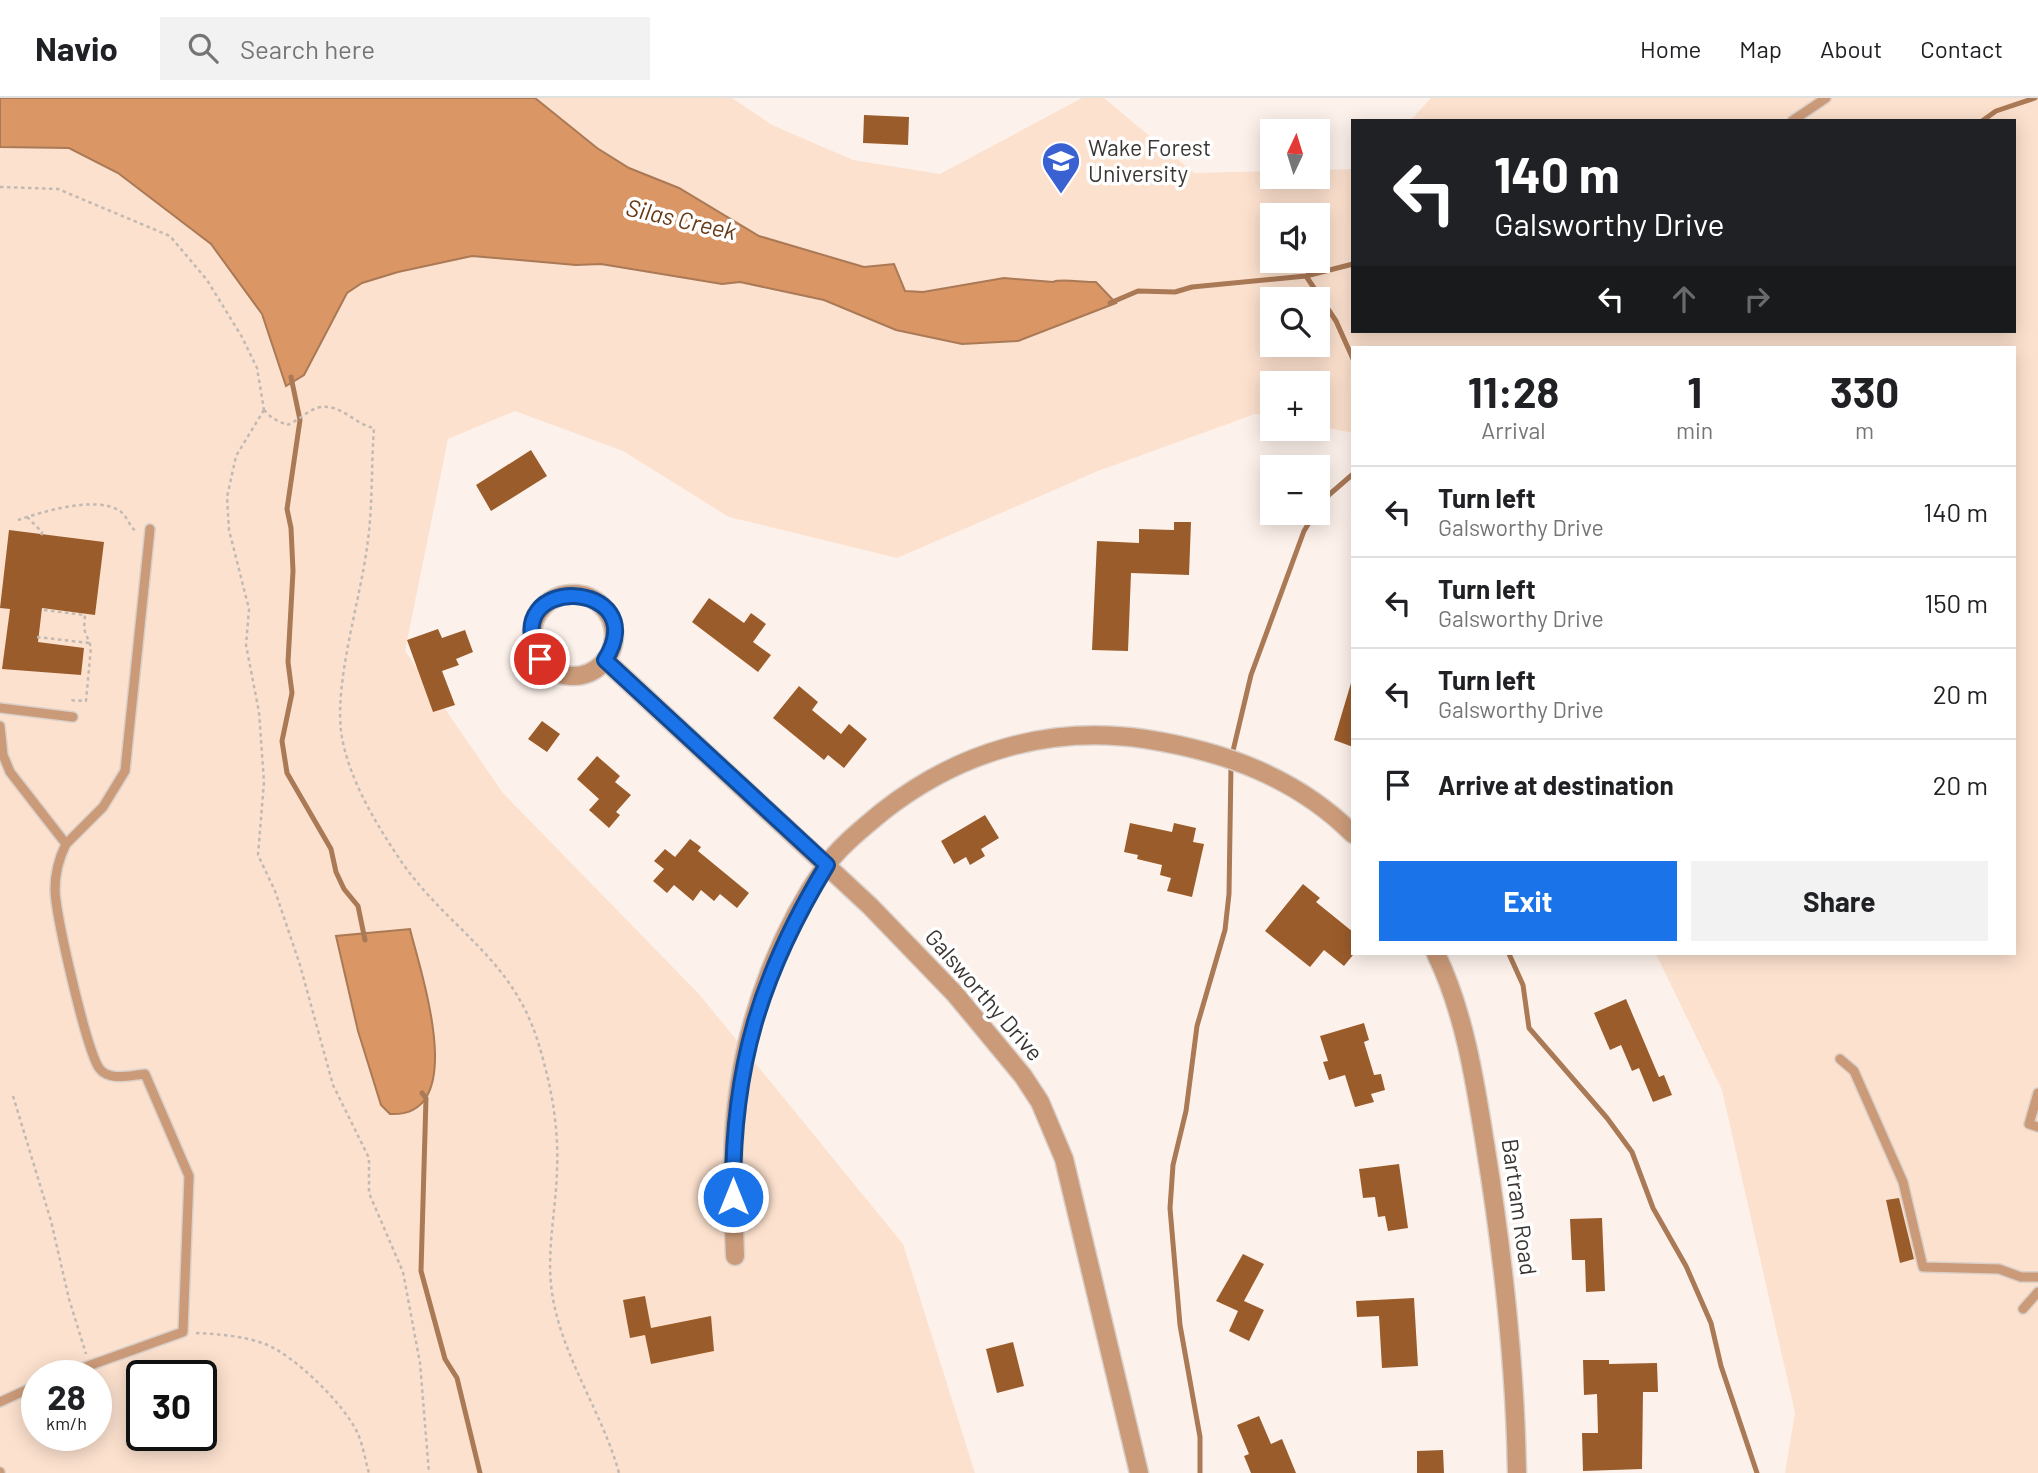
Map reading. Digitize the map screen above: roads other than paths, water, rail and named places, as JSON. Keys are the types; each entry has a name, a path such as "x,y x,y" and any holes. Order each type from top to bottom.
{"street":[{"path":"570,594 597,602 609,616 614,634 605,660 596,669 572,676 549,668 540,659 532,636 538,612 547,603 570,594"},
{"name":"Galsworthy Drive","path":"605,660 870,906 996,1040 1040,1102 1064,1159 1081,1217 1119,1397 1139,1473"},
{"path":"735,1256 734,1123 745,1053 776,958 801,907 827,865 862,828 924,780 953,765 1021,744 1087,736 1163,742 1237,761 1270,774 1299,792 1351,832"},
{"name":"Bartram Road","path":"1436,955 1466,1044 1498,1219 1512,1343 1517,1473"}],"lane":[{"path":"1795,119 1826,98"},
{"path":"98,1360 183,1332 189,1176 145,1074 113,1077 100,1070 91,1046 62,933 55,890 58,859 66,844 103,807 125,771 150,533"},
{"path":"0,708 73,717"},
{"path":"0,726 3,755 9,772 66,844"},
{"path":"1840,1059 1854,1071 1903,1182 1923,1267 1999,1269 2021,1278 2038,1277"},
{"path":"2038,1093 2029,1124 2038,1127"},
{"path":"2023,1309 2038,1292"},
{"path":"0,1402 21,1392"}],"water":[{"path":"0,98 535,98 597,148 629,168 679,188 759,236 864,267 894,264 905,291 923,292 1004,278 1053,282 1062,280 1096,282 1116,303 1018,341 962,344 896,330 824,300 740,282 722,284 601,264 576,265 472,256 398,272 362,283 347,293 304,375 286,386 262,314 211,244 118,173 69,148 0,147"},
{"path":"410,929 429,1007 435,1068 429,1093 415,1109 390,1114 381,1105 358,1031 336,936"}],"waterway":[{"name":"Silas Creek","path":"1985,119 1996,111 2035,98"},
{"name":"Silas Creek","path":"1110,303 1138,291 1175,292 1192,287 1306,276 1351,265"},
{"path":"1306,276 1336,321 1351,355"},
{"path":"291,377 300,420 287,509 291,528 293,571 288,662 292,693 282,741 287,773 331,849 336,872 344,889 358,906 365,940"},
{"path":"1330,494 1351,476"},
{"path":"1232,755 1251,675 1308,525"},
{"path":"1200,1473 1200,1437 1180,1325 1170,1208 1173,1165 1186,1111 1197,1026 1225,930 1229,894 1231,765"},
{"path":"1509,955 1523,985 1529,1028 1607,1118 1632,1152 1653,1208 1686,1266 1711,1323 1721,1366 1757,1473"},
{"path":"422,1093 426,1098 421,1271 445,1359 457,1378 480,1473"}],"place":[{"name":"Wake Forest University","path":"1061,195"}]}
